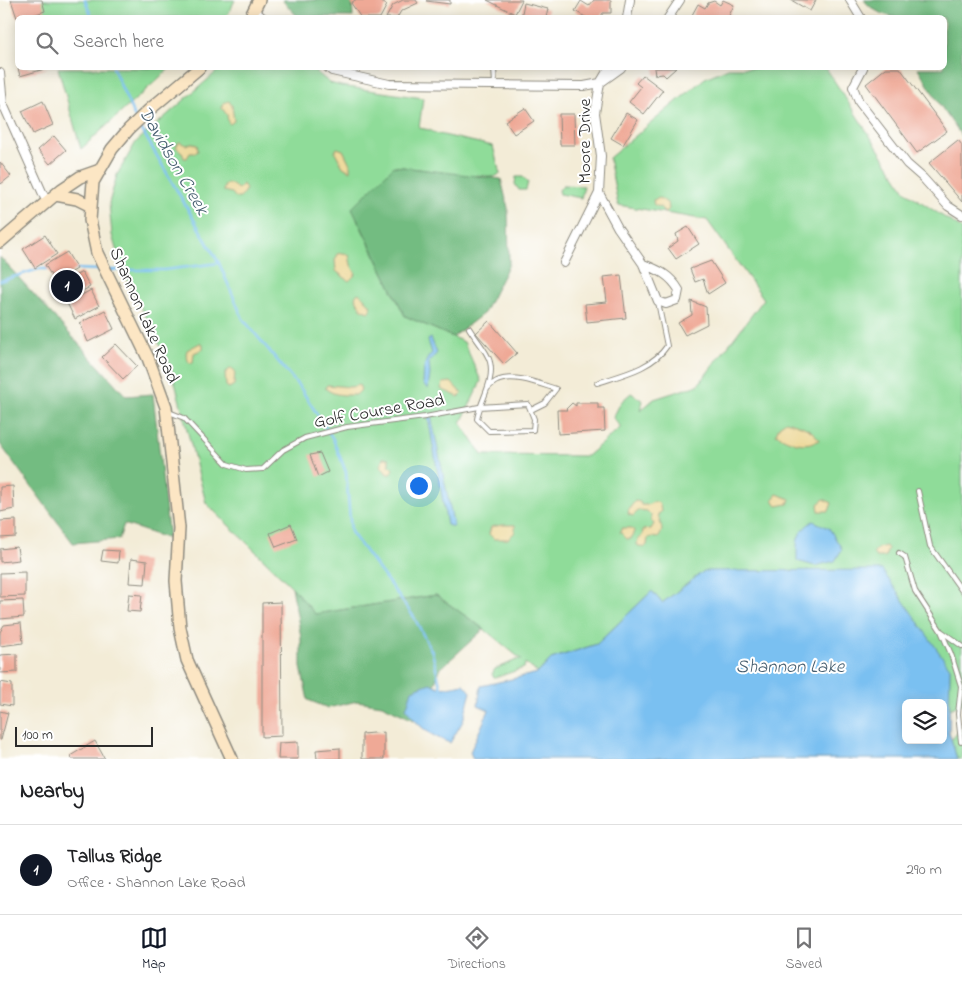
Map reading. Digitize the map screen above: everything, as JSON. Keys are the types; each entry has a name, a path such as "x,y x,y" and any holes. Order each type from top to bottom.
{"main road":[{"name":"Shannon Lake Road","path":"197,70 129,129 112,149 93,182 90,220 97,253 148,358 166,411 179,528 176,581 180,628 187,660 232,759"},
{"path":"0,242 80,177 100,170"},
{"path":"52,199 68,196 81,200 91,206"}],"street":[{"path":"628,15 630,0"},
{"path":"670,15 680,0"},
{"path":"850,0 859,15"},
{"path":"331,70 389,84 584,86 600,82 618,70"},
{"name":"Moore Drive","path":"608,70 600,82 595,113 601,156 599,193 618,228 643,264 658,301 666,304 677,300 679,290 673,280 656,269 643,264"},
{"path":"862,70 853,87 859,102 907,164 923,178 948,206 962,215"},
{"path":"0,72 3,104 52,199"},
{"path":"564,263 599,193"}],"lane":[{"path":"494,70 495,85"},
{"path":"597,383 634,371 657,359 662,353 667,346 658,301"},
{"path":"468,328 490,362 488,388 479,406 477,419 489,432 533,430 534,419 531,410 545,403 556,389 526,380 503,379 496,381 488,388"},
{"name":"Golf Course Road","path":"166,411 184,418 227,464 246,470 263,469 283,450 305,438 347,426 426,417 479,406 528,404 531,410"},
{"path":"918,491 930,546 962,591"},
{"path":"899,553 905,557 915,591 941,631 951,654 961,686 958,714 961,742"},
{"path":"941,631 962,646"}],"green space":[{"path":"41,0 235,0 227,15 45,15"},
{"path":"282,0 352,0 353,15 296,15"},
{"path":"864,0 962,0 962,137 919,70 947,70 947,15 887,15 872,8"},
{"path":"59,70 168,70 81,149"},
{"path":"219,70 314,70 330,83 341,86 423,98 419,128 493,146 500,174 494,177 476,175 473,180 440,177 427,170 394,166 352,209 405,316 464,342 481,381 461,423 482,455 587,456 621,427 613,418 621,402 631,393 643,401 640,411 654,399 698,385 764,299 707,220 618,205 609,158 705,78 723,70 827,70 906,192 962,229 962,704 949,709 950,668 704,571 662,603 652,591 597,644 551,659 538,673 525,663 524,668 494,678 492,674 495,669 519,659 522,660 484,629 436,595 315,614 292,587 206,503 171,367 122,270 112,235 109,203 117,175 136,142"},
{"path":"394,166 501,179 508,208 509,264 484,313 453,337 405,316 352,208"},
{"path":"516,177 523,177 528,182 526,190 519,190 515,184"},
{"path":"563,185 584,186 581,198 560,194 559,190"},
{"path":"0,257 126,396 153,394 169,539 124,524 119,539 73,543 0,444"},
{"path":"292,587 315,614 436,595 484,629 440,669 420,723 382,705 357,701 328,708 308,700 301,667 301,637"},
{"path":"962,728 962,759 957,759 951,740"}],"sand":[{"path":"229,101 232,106 234,121 230,124 222,108 223,103"},
{"path":"179,142 186,145 192,143 197,145 198,151 190,153 187,158 184,158 182,152 176,147"},
{"path":"337,148 343,150 350,164 350,171 343,167 335,152"},
{"path":"225,184 231,184 238,189 243,184 246,189 240,198 236,198 232,193 223,191"},
{"path":"660,198 668,204 669,209 665,213 660,207 654,205 653,200"},
{"path":"344,253 349,255 351,265 356,274 349,281 336,271 335,260 338,254"},
{"path":"358,293 370,304 371,310 369,312 362,310 355,297"},
{"path":"200,343 203,344 203,349 194,353 193,362 189,363 186,354 187,350"},
{"path":"230,369 235,371 234,385 229,388 226,386 225,373"},
{"path":"451,382 462,394 459,397 441,389 443,383"},
{"path":"327,385 351,387 359,385 361,390 356,395 339,394 325,388"},
{"path":"786,421 809,430 819,440 802,444 776,434 779,426"},
{"path":"383,458 389,458 389,465 393,469 391,474 387,474 381,466"},
{"path":"777,494 790,499 788,504 777,506 773,499"},
{"path":"824,499 832,503 829,511 819,511 818,504"},
{"path":"635,501 640,502 641,505 657,502 660,505 661,512 658,514 662,532 658,538 648,538 647,545 644,548 637,545 638,539 642,536 643,530 651,529 654,524 651,520 651,515 647,511 639,510 633,516 628,514"},
{"path":"515,525 515,532 508,539 494,539 489,534 491,527"},
{"path":"622,528 632,528 634,531 631,539 627,539 620,532"},
{"path":"886,546 888,549 885,557 876,557 873,553 878,548"}],"water":[{"path":"431,338 437,353 429,362 428,389 423,384 425,364 432,353 428,340"},
{"path":"431,416 454,527 447,525 428,417"},
{"path":"813,521 829,528 842,549 835,561 815,566 797,561 798,538 803,530"},
{"name":"Shannon Lake","path":"882,570 950,668 949,732 957,759 473,759 470,752 489,710 478,705 481,686 538,673 551,659 597,644 652,591 662,603 704,571"},
{"path":"430,683 441,688 464,684 471,692 463,721 450,743 425,730 406,709 412,690"}],"building":[{"path":"11,0 42,0 45,11 34,15 16,15"},
{"path":"355,0 377,0 387,5 382,15 359,15 351,3"},
{"path":"403,0 416,0 418,3 401,11 399,15 388,15 393,5"},
{"path":"450,0 450,4 426,1"},
{"path":"487,0 522,0 515,14"},
{"path":"594,0 611,0 611,13 582,15 575,11 581,1 589,6"},
{"path":"723,0 734,5 729,15 692,15 698,4 705,8 708,3 714,1 720,5"},
{"path":"791,0 816,0 810,11"},
{"path":"524,3 548,9 547,15 522,15"},
{"path":"18,70 41,70 20,76"},
{"path":"654,70 674,70 666,77 663,74 655,75"},
{"path":"884,70 901,70 947,131 917,153 866,84"},
{"path":"643,75 663,90 644,114 629,102 641,87 636,83"},
{"path":"43,101 53,125 33,134 22,111"},
{"path":"525,108 534,121 514,134 505,121"},
{"path":"626,113 638,120 623,145 611,138"},
{"path":"559,114 574,114 575,145 560,145"},
{"path":"54,136 66,150 50,164 38,150"},
{"path":"958,140 962,145 962,202 929,163"},
{"path":"0,162 11,176 1,184 0,182"},
{"path":"688,227 699,244 676,259 668,248 678,241 676,234"},
{"path":"45,235 57,254 35,268 23,249"},
{"path":"67,252 77,269 55,282 45,265"},
{"path":"711,261 725,283 708,294 703,279 695,282 690,269"},
{"path":"82,272 90,287 66,300 58,285"},
{"path":"621,275 626,318 587,322 585,304 607,302 604,277"},
{"path":"91,290 99,306 75,319 67,303"},
{"path":"691,301 706,307 707,324 685,335 678,323 692,315"},
{"path":"105,310 114,329 88,342 80,323"},
{"path":"489,321 517,353 504,364 476,333"},
{"path":"116,344 137,366 123,379 102,357"},
{"path":"572,403 576,406 576,403 598,403 598,408 604,408 605,431 558,434 557,410 567,410"},
{"path":"320,453 328,472 318,477 310,455"},
{"path":"13,486 14,509 0,512 0,487"},
{"path":"16,520 16,537 0,538 0,521"},
{"path":"291,524 297,539 276,547 270,533"},
{"path":"17,547 19,560 0,562 0,549"},
{"path":"103,550 119,551 118,563 101,561"},
{"path":"131,559 147,561 145,584 129,583"},
{"path":"25,572 25,596 0,597 0,573"},
{"path":"129,594 142,595 140,612 127,611"},
{"path":"23,600 24,617 0,619 0,601"},
{"path":"281,602 282,736 262,737 262,603"},
{"path":"21,623 23,643 0,646 0,632 4,625"},
{"path":"17,654 17,672 0,673 0,655"},
{"path":"0,682 12,684 12,706 0,704"},
{"path":"0,711 8,713 1,740 0,740"},
{"path":"384,732 384,759 362,759 362,734"},
{"path":"95,741 105,759 72,759 70,756"},
{"path":"298,742 298,759 278,759 279,743"},
{"path":"340,748 340,759 317,759 316,750"}],"waterway":[{"name":"Davidson Creek","path":"85,0 91,15"},
{"name":"Davidson Creek","path":"114,70 135,118"},
{"path":"139,125 219,263 243,319 301,389 333,439 346,472 351,532 414,617 432,652 441,688"},
{"path":"109,270 164,270 219,263"},
{"path":"0,281 39,269 51,269"},
{"path":"74,269 101,270"}],"place":[{"name":"Tallus Ridge","path":"67,286"}]}
